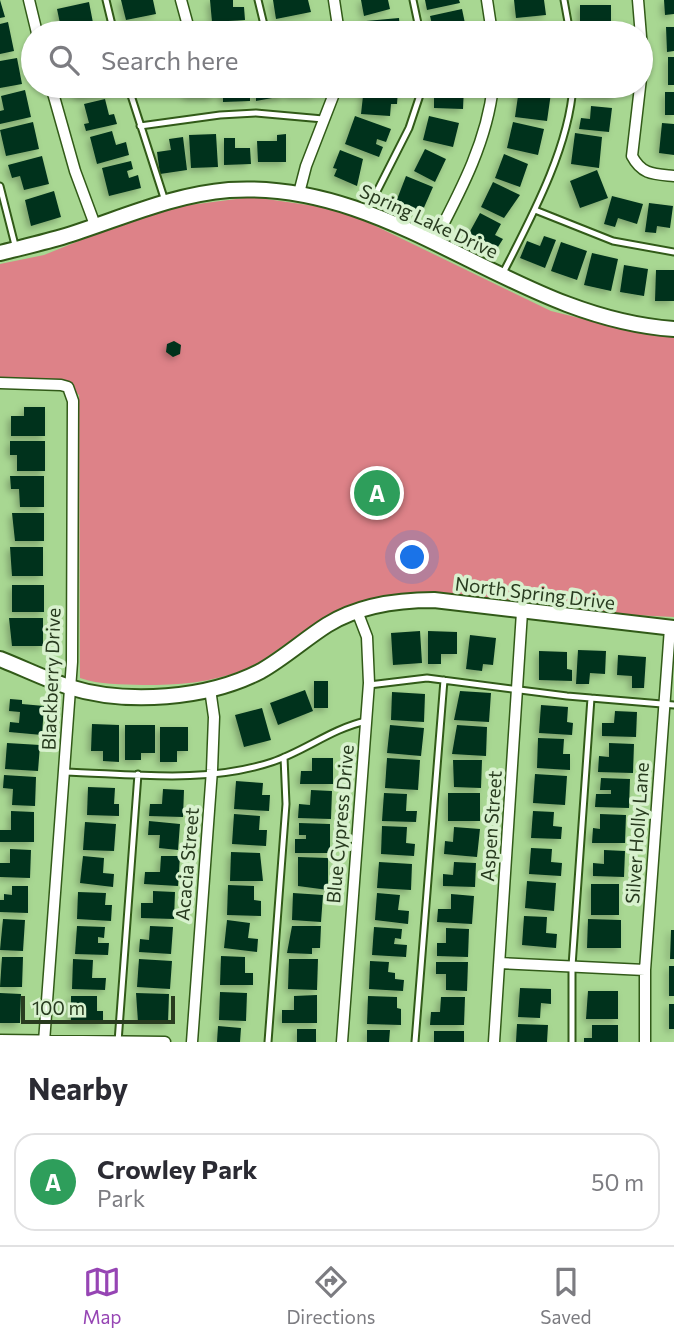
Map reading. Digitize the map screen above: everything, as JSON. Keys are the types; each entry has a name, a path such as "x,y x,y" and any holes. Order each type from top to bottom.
{"street":[{"path":"29,0 34,21"},
{"path":"181,0 187,21"},
{"path":"334,0 337,21"},
{"path":"487,0 490,21"},
{"path":"638,0 640,21"},
{"path":"54,98 67,149 95,225"},
{"path":"299,193 306,166 332,98"},
{"path":"434,242 481,144 492,98"},
{"path":"638,98 632,148 638,168 648,173 674,176"},
{"name":"Spring Lake Drive","path":"0,253 165,201 230,190 299,193 367,211 571,307 626,322 674,329"},
{"name":"Blackberry Drive","path":"0,383 61,385 68,387 72,393 71,687 44,1041"},
{"name":"North Spring Drive","path":"0,659 71,687 125,695 173,694 231,684 262,670 329,624 357,611 401,600 434,600 672,628"},
{"name":"Blue Cypress Drive","path":"342,1042 369,685 367,637 357,611"},
{"name":"Aspen Street","path":"494,1042 522,612"},
{"name":"Silver Holly Lane","path":"645,1042 645,970 669,704 672,628"},
{"name":"Acacia Street","path":"192,1042 212,776 214,718 210,689"},
{"path":"500,963 645,970"},
{"path":"0,1040 165,1042"}],"lane":[{"path":"106,0 111,21"},
{"path":"258,0 263,21"},
{"path":"413,0 418,21"},
{"path":"564,0 568,21"},
{"path":"132,98 165,201"},
{"path":"367,211 409,128 419,98"},
{"path":"501,276 535,210 567,119 571,98"},
{"path":"140,126 256,113 323,119"},
{"path":"0,186 16,249"},
{"path":"535,210 613,240 674,252"},
{"path":"369,685 418,678 669,704"},
{"path":"415,1042 444,680"},
{"path":"572,1042 572,966 591,698"},
{"path":"64,772 212,776 242,771 284,757 343,727 366,721"},
{"path":"268,1042 286,804 284,757"},
{"path":"118,1042 138,774"}],"shaded area":[{"path":"252,197 322,207 359,218 551,311 640,333 674,336 674,617 592,613 439,592 420,592 365,603 331,617 251,667 218,678 181,684 143,685 103,683 80,678 79,395 58,380 0,377 0,264 44,255 158,209"}],"building":[{"path":"0,0 5,17 0,18"},
{"path":"121,0 153,0 156,14 126,20"},
{"path":"210,0 233,0 233,7 244,7 245,20 212,21"},
{"path":"273,0 308,0 311,12 276,19"},
{"path":"361,0 388,0 390,9 364,16"},
{"path":"425,0 459,0 460,3 427,10"},
{"path":"514,0 544,0 546,15 516,18"},
{"path":"664,0 674,0 674,14 665,15"},
{"path":"89,2 93,21 60,21 57,9"},
{"path":"580,5 611,5 611,21 580,21"},
{"path":"462,9 464,21 431,21 430,16"},
{"path":"399,18 399,21 366,21"},
{"path":"8,22 14,51 0,54 0,24"},
{"path":"666,27 674,27 674,51 667,52"},
{"path":"668,57 674,57 674,85 668,85"},
{"path":"17,58 21,84 0,88 0,61"},
{"path":"21,91 21,98 27,98 31,117 0,124 0,111 4,110 1,96"},
{"path":"665,92 674,92 674,115 665,115"},
{"path":"223,98 250,98 250,101 223,102"},
{"path":"363,98 397,98 397,104 391,104 390,116 361,114"},
{"path":"434,98 463,98 463,109 434,108"},
{"path":"518,98 550,98 547,121 515,117"},
{"path":"105,99 109,115 114,114 117,124 86,131 84,124 89,123 84,104"},
{"path":"591,106 612,108 609,132 579,129 581,118 590,119"},
{"path":"355,116 391,129 386,142 377,139 376,144 383,147 379,157 345,144"},
{"path":"429,116 459,123 453,147 423,140"},
{"path":"33,122 39,149 6,156 0,130"},
{"path":"513,122 544,129 538,155 507,148"},
{"path":"662,123 674,124 674,155 659,153"},
{"path":"112,131 116,145 126,142 129,155 97,164 90,137"},
{"path":"575,133 602,137 599,168 571,164"},
{"path":"216,134 218,167 191,168 189,135"},
{"path":"286,134 286,162 258,162 257,141 277,141 277,135"},
{"path":"183,137 187,170 160,174 157,152 171,150 169,139"},
{"path":"224,138 235,138 235,148 250,148 251,164 224,165"},
{"path":"425,149 446,159 435,182 414,171"},
{"path":"340,150 363,159 357,186 334,176 337,169 333,168"},
{"path":"504,154 528,164 520,187 495,178"},
{"path":"42,156 49,184 24,190 20,176 12,178 8,165"},
{"path":"131,161 133,169 127,171 129,178 138,175 141,188 109,196 102,168"},
{"path":"597,170 608,198 580,208 570,181"},
{"path":"406,176 433,187 422,212 396,202"},
{"path":"493,182 520,195 504,218 481,207"},
{"path":"54,191 61,217 31,226 25,200"},
{"path":"612,196 643,204 637,224 618,218 615,227 604,224"},
{"path":"649,203 673,206 670,228 657,226 656,233 645,232"},
{"path":"480,213 501,224 495,235 503,239 496,250 468,235"},
{"path":"544,236 556,240 545,268 520,258 527,241 540,246"},
{"path":"561,242 587,251 577,280 551,271"},
{"path":"592,253 618,259 611,291 584,285"},
{"path":"624,265 648,269 644,296 620,292"},
{"path":"656,270 674,270 674,301 655,301"},
{"path":"174,341 181,345 180,354 173,357 166,352 167,344"},
{"path":"24,407 45,407 45,436 11,436 11,416 24,416"},
{"path":"10,441 45,441 45,471 17,471 17,455 10,455"},
{"path":"10,476 44,476 44,507 20,507 19,489 11,489"},
{"path":"12,513 44,513 44,541 15,541"},
{"path":"10,547 43,547 43,576 12,576"},
{"path":"12,585 44,585 44,612 12,612"},
{"path":"9,618 43,618 43,646 12,646"},
{"path":"420,631 422,663 393,665 391,633"},
{"path":"428,631 457,632 457,654 441,654 441,664 428,664"},
{"path":"470,635 496,638 493,665 483,664 482,671 466,669"},
{"path":"578,650 606,651 605,674 590,673 589,684 576,684"},
{"path":"539,651 567,652 567,669 572,670 572,681 539,680"},
{"path":"618,655 646,657 644,688 632,688 632,676 617,675"},
{"path":"314,681 328,681 328,708 314,708"},
{"path":"305,690 313,711 278,725 270,703"},
{"path":"460,691 491,693 489,722 454,720"},
{"path":"392,692 425,694 424,722 391,720"},
{"path":"10,699 22,700 22,704 44,706 42,735 9,732 10,722 19,723 20,712 9,711"},
{"path":"541,705 568,707 567,722 573,723 572,735 539,733"},
{"path":"262,708 271,740 244,747 235,715"},
{"path":"615,711 637,712 636,737 602,736 602,723 614,723"},
{"path":"92,724 119,725 119,762 103,761 103,751 91,751"},
{"path":"125,725 155,725 155,753 141,753 141,760 125,760"},
{"path":"390,725 424,728 421,756 387,753"},
{"path":"457,725 487,727 486,756 452,754"},
{"path":"160,727 188,727 188,751 177,751 177,762 160,762"},
{"path":"538,738 564,739 563,754 570,754 570,770 537,768"},
{"path":"7,743 40,745 38,771 5,769"},
{"path":"609,743 634,744 633,773 598,772 599,756 609,757"},
{"path":"312,758 333,758 333,784 300,784 301,771 312,771"},
{"path":"387,758 420,760 418,790 385,788"},
{"path":"453,760 482,760 481,788 454,787"},
{"path":"535,774 567,776 565,805 533,803"},
{"path":"4,775 36,777 35,806 12,805 13,789 3,788"},
{"path":"601,778 630,779 629,808 595,807 596,794 611,794 611,790 600,790"},
{"path":"236,781 263,783 262,795 270,795 269,811 234,809"},
{"path":"88,787 115,788 114,804 119,804 119,816 87,815"},
{"path":"163,789 184,790 183,817 149,816 150,804 162,804"},
{"path":"311,790 332,791 331,819 298,818 299,804 310,805"},
{"path":"384,793 407,794 406,811 417,811 416,822 382,821"},
{"path":"448,793 480,793 480,821 448,821"},
{"path":"11,811 34,812 34,842 0,842 0,830 11,830"},
{"path":"533,811 554,812 553,826 562,827 561,839 531,838"},
{"path":"234,814 260,816 259,830 267,830 266,846 232,844"},
{"path":"600,814 626,815 625,843 592,843 593,828 600,829"},
{"path":"149,821 180,824 178,850 159,848 160,835 148,835"},
{"path":"85,822 116,824 114,851 83,850"},
{"path":"299,823 330,824 330,853 295,853 295,839 306,839 306,835 299,835"},
{"path":"382,826 407,827 406,843 415,844 414,856 381,854"},
{"path":"454,827 480,829 477,857 444,854 445,841 453,842"},
{"path":"531,848 552,849 551,862 562,863 561,876 529,874"},
{"path":"10,849 31,850 30,878 0,877 0,863 10,863"},
{"path":"604,850 625,851 624,877 593,876 593,863 604,864"},
{"path":"231,852 260,853 263,881 230,881"},
{"path":"83,856 104,858 103,873 114,874 113,887 80,883"},
{"path":"161,856 180,856 178,886 144,884 145,872 160,872"},
{"path":"298,857 328,858 328,890 298,886"},
{"path":"379,862 412,864 411,890 377,888"},
{"path":"454,862 476,863 475,887 443,886 443,874 453,875"},
{"path":"527,881 556,883 554,911 525,908"},
{"path":"591,884 619,884 619,915 591,915"},
{"path":"228,885 254,886 254,900 261,901 261,916 227,915"},
{"path":"12,886 28,886 28,913 0,912 0,900 4,900 4,894 12,895"},
{"path":"153,891 175,892 174,919 141,918 141,903 153,903"},
{"path":"78,892 106,893 105,905 112,905 111,921 77,919"},
{"path":"293,893 323,895 321,922 292,920"},
{"path":"377,893 400,895 398,910 409,911 408,924 375,920"},
{"path":"451,894 474,896 472,924 437,922 438,909 451,909"},
{"path":"524,916 547,917 546,933 557,934 556,948 522,945"},
{"path":"3,919 25,920 23,951 0,950"},
{"path":"588,919 621,920 621,948 587,948"},
{"path":"227,920 250,923 248,938 258,939 257,952 224,948"},
{"path":"77,926 105,927 104,938 98,937 98,943 109,943 108,955 75,954"},
{"path":"150,926 173,927 171,954 139,952 140,939 149,940"},
{"path":"292,926 321,926 320,948 312,948 312,954 287,953"},
{"path":"374,927 402,929 401,939 395,938 394,944 407,945 406,957 372,955"},
{"path":"446,928 469,929 468,957 437,956 437,943 446,943"},
{"path":"671,930 674,930 674,959 670,959"},
{"path":"221,956 245,957 245,973 253,973 253,985 220,985"},
{"path":"2,957 23,957 22,987 0,987"},
{"path":"73,959 93,960 92,978 106,978 105,990 72,989"},
{"path":"139,959 172,961 170,989 137,987"},
{"path":"289,959 318,959 317,990 288,989"},
{"path":"370,961 389,962 388,972 395,973 395,979 404,980 403,991 369,989"},
{"path":"436,962 468,962 467,991 446,990 446,974 436,974"},
{"path":"669,966 674,966 674,996 669,996"},
{"path":"520,988 551,989 551,1004 541,1003 540,1018 518,1017"},
{"path":"588,991 618,991 618,1019 586,1019"},
{"path":"220,992 247,993 246,1021 219,1020"},
{"path":"0,993 21,994 20,1023 0,1023"},
{"path":"136,993 169,994 168,1023 138,1022"},
{"path":"317,995 317,1023 282,1023 282,1010 294,1010 294,996"},
{"path":"71,996 97,996 97,1011 103,1011 103,1023 71,1023"},
{"path":"368,996 397,997 397,1008 401,1009 401,1025 367,1024"},
{"path":"441,997 465,997 464,1025 430,1025 431,1012 440,1012"},
{"path":"669,1004 674,1004 674,1029 669,1029"},
{"path":"517,1024 548,1025 547,1042 516,1042"},
{"path":"592,1025 618,1025 618,1042 584,1042 584,1038 592,1038"},
{"path":"218,1026 241,1028 240,1042 217,1042"},
{"path":"297,1029 316,1029 316,1042 297,1042"},
{"path":"367,1030 390,1030 389,1042 367,1042"},
{"path":"434,1031 464,1031 464,1042 434,1042"}],"place":[{"name":"Crowley Park","path":"377,493"}]}
